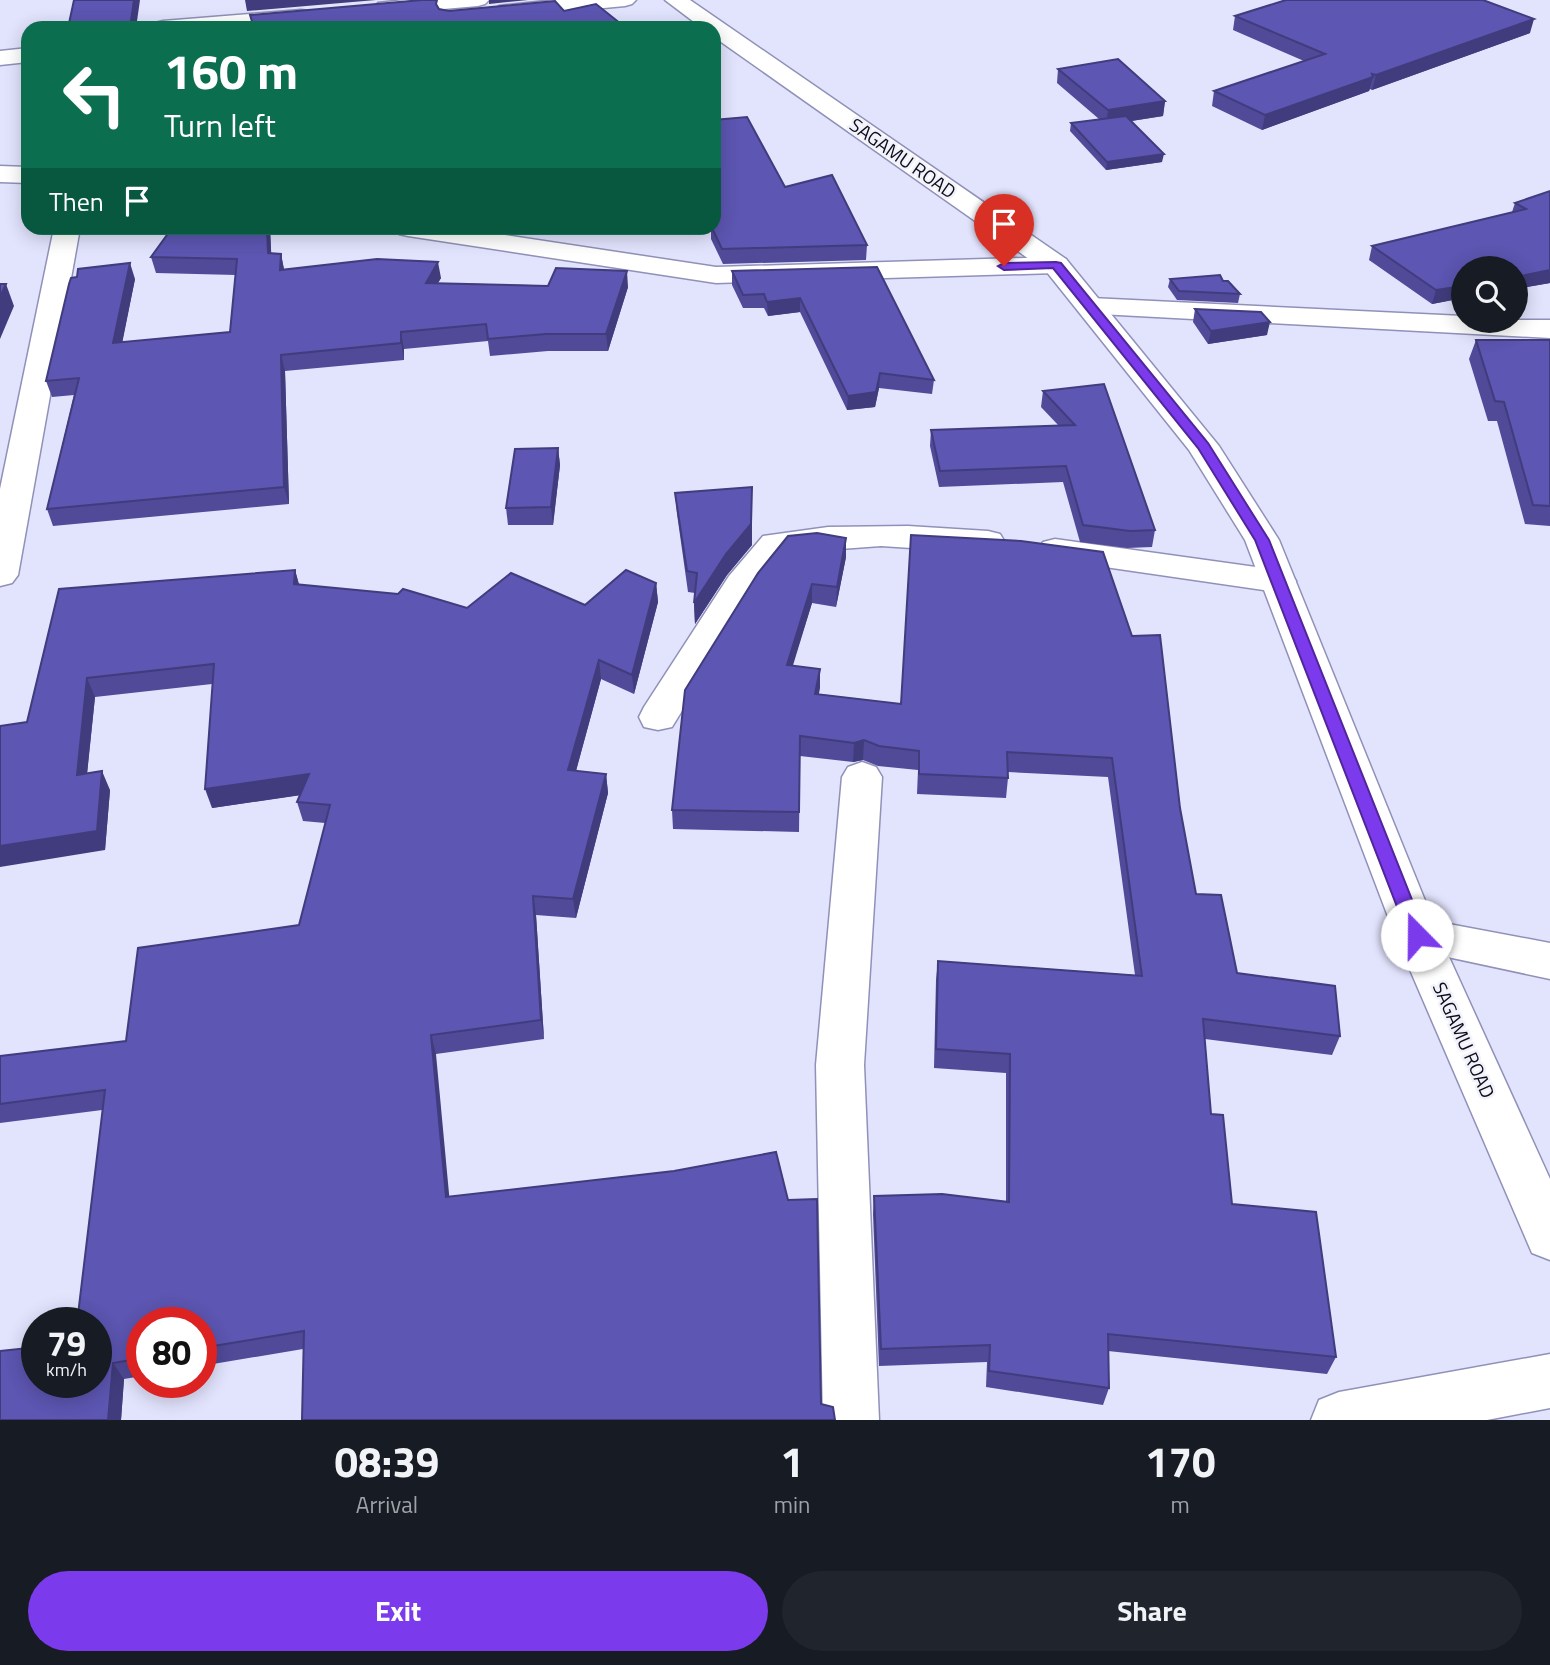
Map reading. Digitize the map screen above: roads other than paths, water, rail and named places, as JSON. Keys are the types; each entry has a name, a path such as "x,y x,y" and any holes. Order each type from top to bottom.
{"main road":[{"path":"478,0 373,16 625,0"},
{"name":"SAGAMU ROAD","path":"676,0 706,21"},
{"path":"240,21 327,13"},
{"name":"SAGAMU ROAD","path":"721,31 1056,265 1203,446 1262,540 1417,935 1550,1236"},
{"path":"0,43 21,41"},
{"path":"0,58 21,56"},
{"path":"0,174 21,175"},
{"path":"0,575 66,235"},
{"path":"454,235 716,275 1056,265"},
{"path":"1091,306 1550,329"},
{"path":"658,717 742,584 775,544 804,539 926,535 1278,581"},
{"path":"851,1420 840,1065 862,777"},
{"path":"1417,935 1550,961"},
{"path":"1339,1420 1550,1381"}]}
